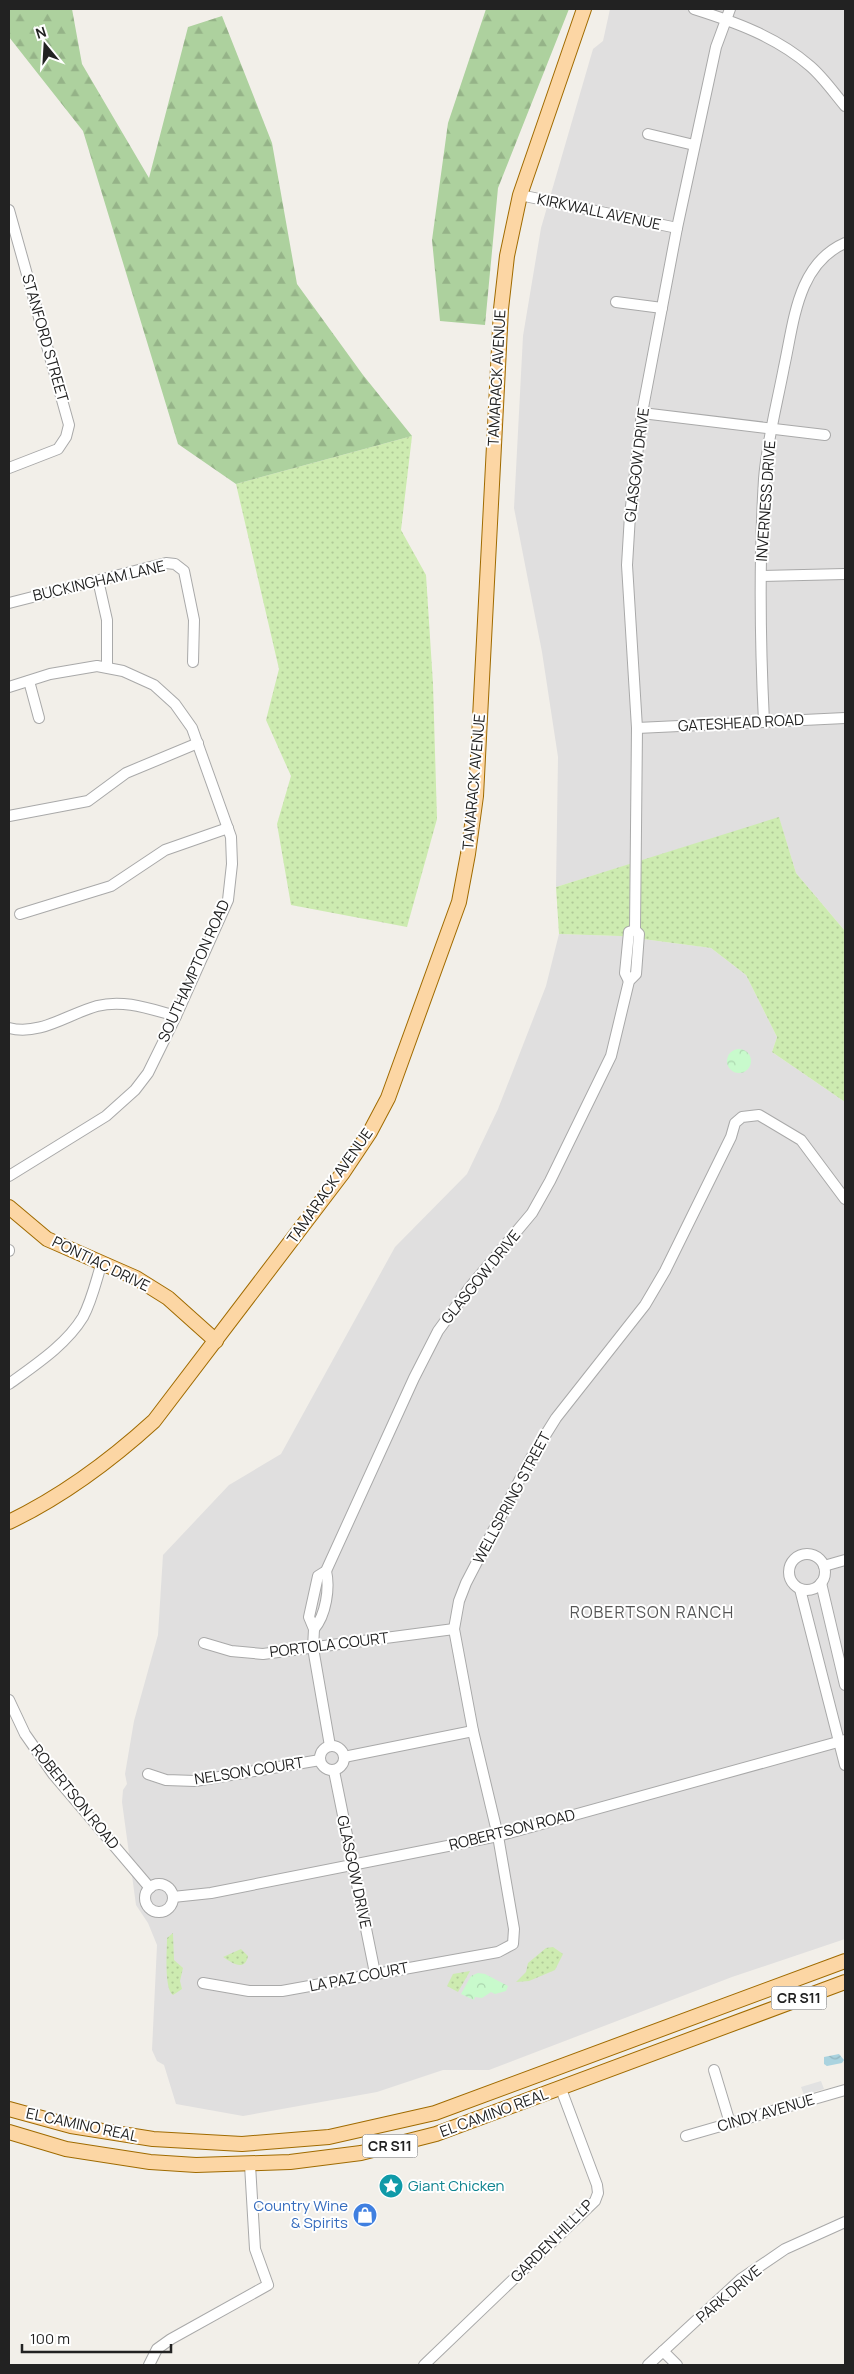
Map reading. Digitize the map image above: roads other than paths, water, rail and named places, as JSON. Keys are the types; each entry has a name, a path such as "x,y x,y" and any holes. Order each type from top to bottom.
{"main road":[{"name":"TAMARACK AVENUE","path":"9,1522 80,1482 119,1452 154,1421 342,1174 370,1132 388,1098 459,902 468,854 476,796 501,309 507,256 520,195 584,9"},
{"name":"PONTIAC DRIVE","path":"9,1208 48,1239 136,1278 168,1298 216,1341"},
{"name":"EL CAMINO REAL","path":"9,2109 71,2126 153,2139 242,2144 329,2137 435,2113 845,1961"},
{"name":"EL CAMINO REAL","path":"9,2132 66,2149 123,2158 196,2165 250,2165 332,2158 436,2134 845,1982"}],"street":[{"path":"694,9 726,19 780,43 811,66 845,106"},
{"name":"GLASGOW DRIVE","path":"330,1746 313,1648 314,1629 309,1617 318,1576 326,1571 414,1378 438,1331 470,1287 532,1213 550,1181 611,1056 629,981 624,973 629,932 635,930 637,728 627,565 630,515 642,413 677,228 716,47 730,9"},
{"path":"648,134 694,144"},
{"name":"KIRKWALL AVENUE","path":"520,195 677,228"},
{"name":"STANFORD STREET","path":"9,210 69,425 66,437 58,449 9,468"},
{"name":"INVERNESS DRIVE","path":"764,722 760,645 761,576 764,477 772,428 798,300 809,274 822,258 845,243"},
{"path":"616,302 662,308"},
{"path":"642,413 825,434"},
{"name":"BUCKINGHAM LANE","path":"9,603 166,563 176,564 184,571 194,620 193,662"},
{"path":"761,576 845,574"},
{"path":"98,580 107,620 107,667"},
{"name":"SOUTHAMPTON ROAD","path":"9,687 50,674 97,666 124,671 154,685 175,704 192,728 231,837 232,864 228,900 148,1073 135,1090 106,1116 9,1176"},
{"path":"29,681 39,718"},
{"name":"GATESHEAD ROAD","path":"637,728 845,718"},
{"path":"9,816 88,801 126,773 198,743"},
{"path":"20,914 111,886 165,850 228,828"},
{"path":"9,1028 15,1030 46,1027 76,1013 99,1006 124,1004 136,1005 176,1016"},
{"name":"WELLSPRING STREET","path":"513,1944 514,1929 498,1836 473,1731 454,1628 459,1601 466,1583 531,1458 556,1418 645,1305 665,1271 731,1137 735,1124 742,1117 759,1115 801,1140 845,1199"},
{"path":"9,1384 48,1357 82,1318 102,1262"},
{"path":"821,1583 811,1589 800,1589 794,1585 789,1575 789,1569 794,1559 799,1555 811,1554 824,1566 825,1572 821,1583 845,1684"},
{"path":"824,1566 845,1560"},
{"name":"GLASGOW DRIVE","path":"314,1629 323,1614 328,1580 326,1571"},
{"path":"800,1589 842,1741 845,1765"},
{"path":"314,1596 325,1599"},
{"name":"PORTOLA COURT","path":"204,1643 231,1651 263,1654 454,1628"},
{"name":"ROBERTSON ROAD","path":"9,1700 25,1734 53,1774 150,1888"},
{"path":"344,1757 473,1731"},
{"name":"ROBERTSON ROAD","path":"173,1897 211,1893 498,1836 842,1741"},
{"path":"330,1746 341,1750 344,1757 343,1765 334,1771 325,1768 320,1760 323,1750 330,1746"},
{"name":"NELSON COURT","path":"148,1774 166,1780 195,1782 320,1760"},
{"name":"GLASGOW DRIVE","path":"334,1771 375,1973"},
{"path":"163,1885 170,1890 173,1897 172,1903 166,1910 153,1910 146,1900 150,1888 163,1885"},
{"name":"LA PAZ COURT","path":"203,1983 249,1991 282,1991 498,1952 513,1944"},
{"path":"714,2070 730,2123"},
{"name":"GARDEN HILL LP","path":"424,2365 595,2201 598,2193 597,2185 561,2089"},
{"name":"CINDY AVENUE","path":"686,2136 845,2090"},
{"path":"149,2365 156,2349 268,2285 255,2249 250,2165"},
{"name":"PARK DRIVE","path":"648,2365 742,2279 785,2250 845,2222"},
{"path":"664,2351 677,2365"}],"water":[{"path":"839,2054 844,2060 842,2063 827,2066 824,2064 824,2057"}],"place":[{"name":"Giant Chicken","path":"391,2186"},
{"name":"Country Wine & Spirits","path":"365,2215"}],"district":[{"name":"ROBERTSON RANCH","path":"652,1612"}]}
